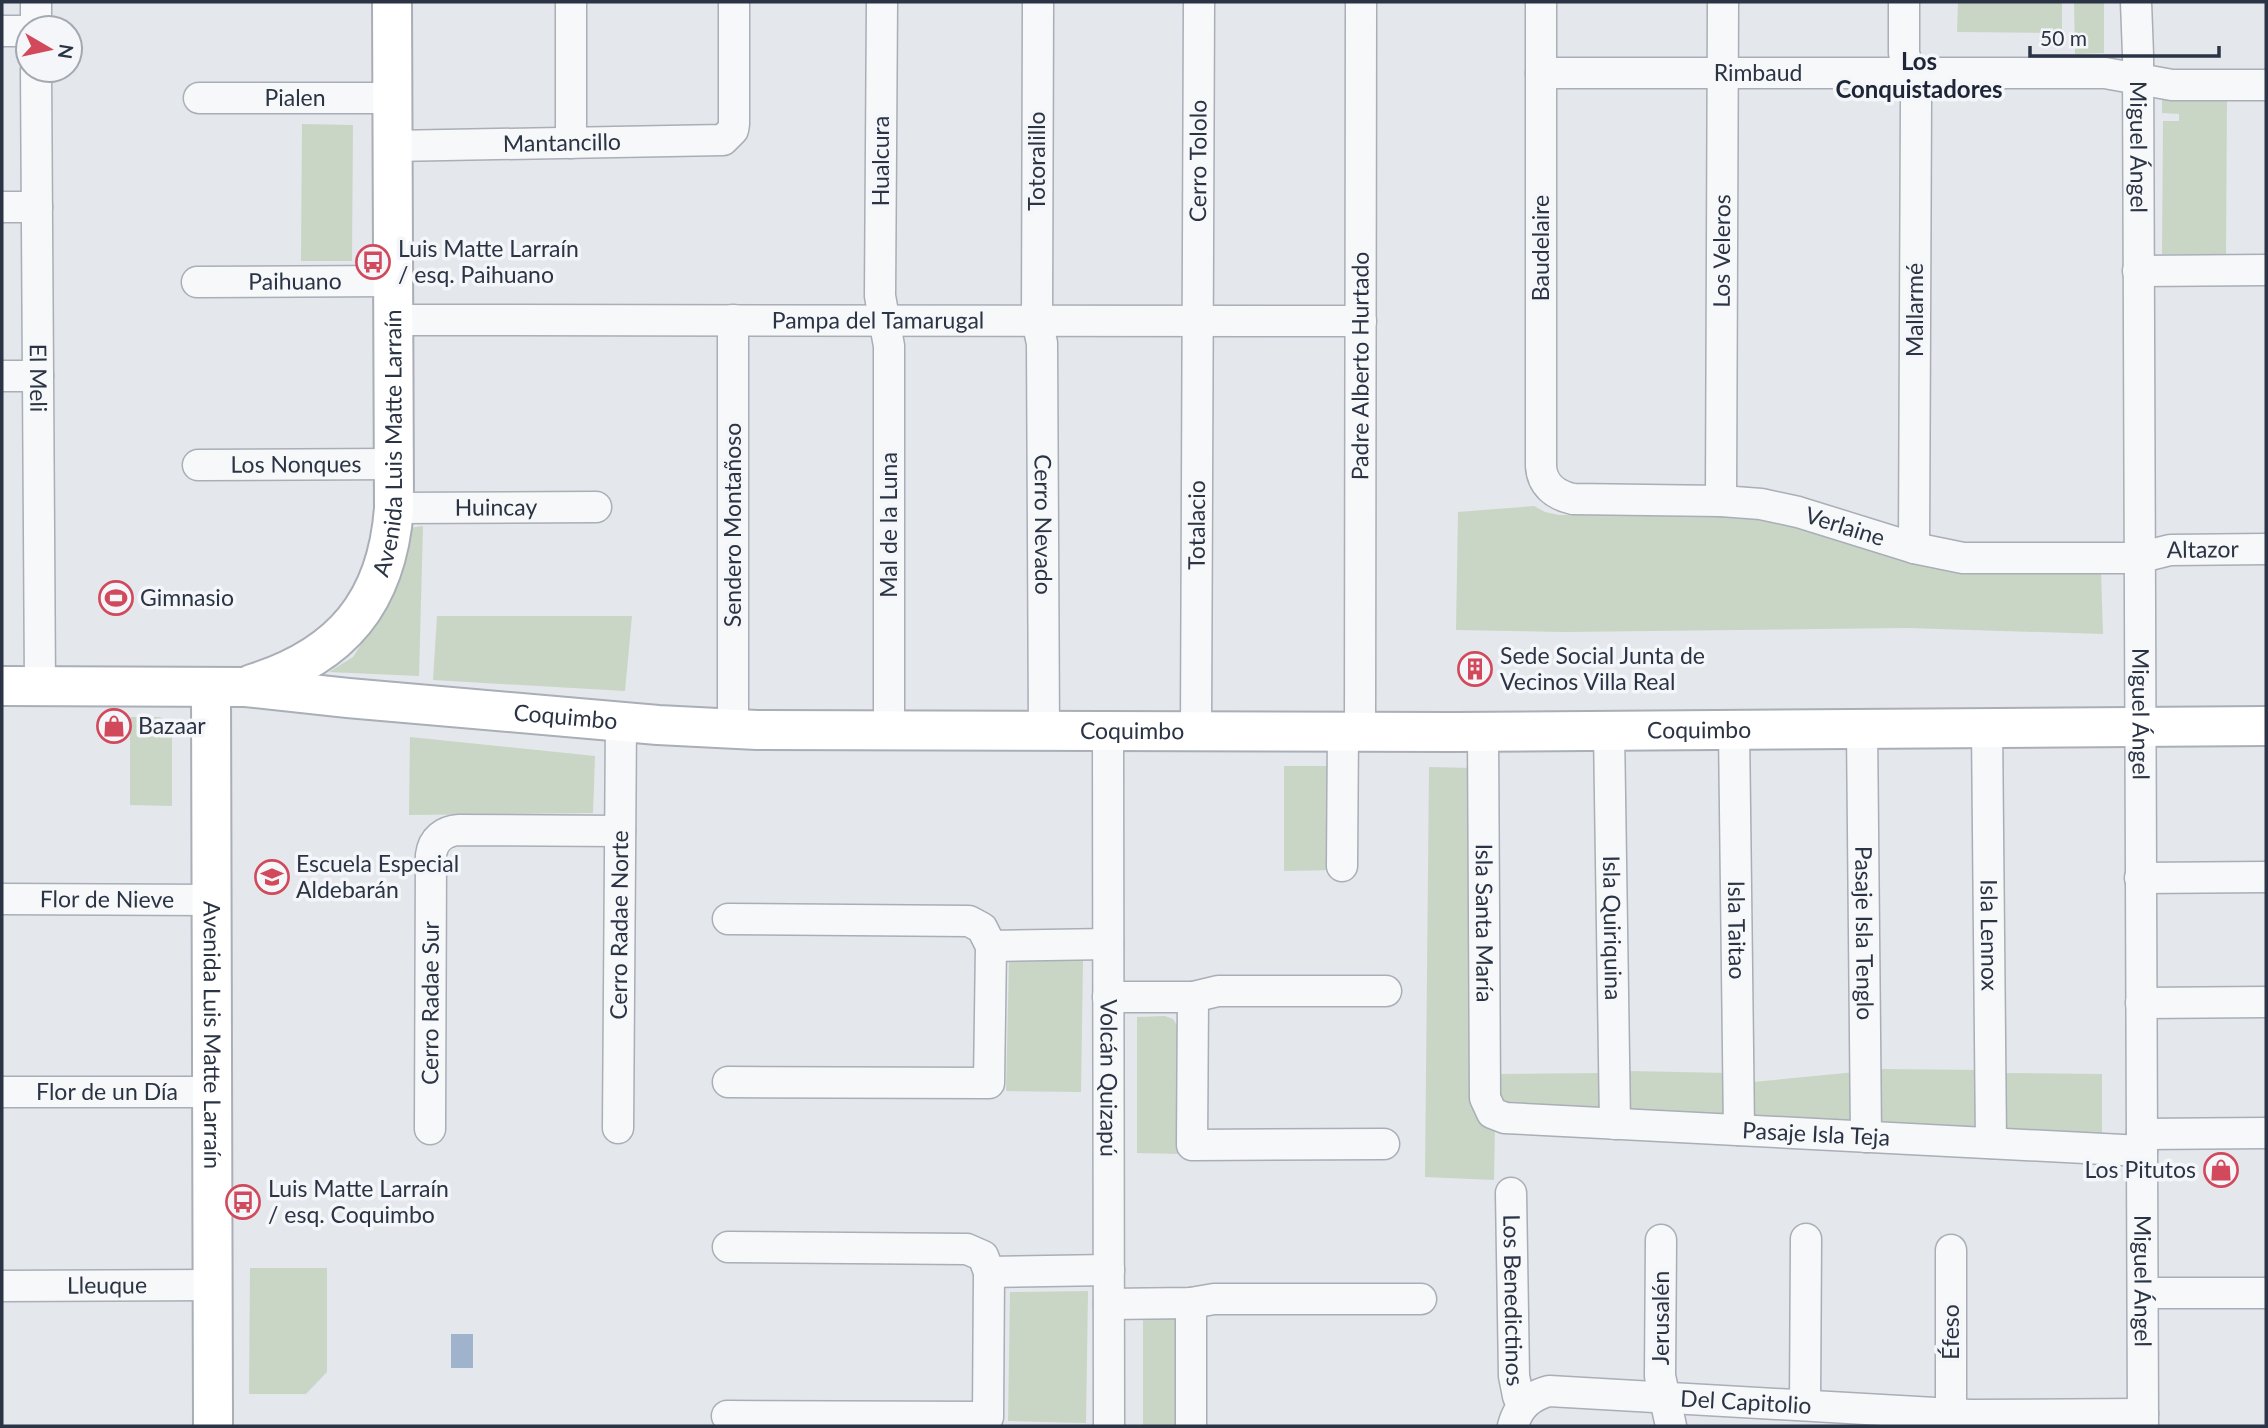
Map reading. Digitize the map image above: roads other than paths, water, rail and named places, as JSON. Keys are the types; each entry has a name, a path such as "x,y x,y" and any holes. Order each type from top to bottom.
{"street":[{"name":"Avenida Luis Matte Larraín","path":"214,1426 212,900 229,687 286,673 311,660 352,624 365,608 381,577 390,542 394,508 392,2"},
{"path":"571,2 571,143"},
{"name":"Mantancillo","path":"393,146 723,140 729,136 734,124 734,2"},
{"name":"Hualcura","path":"882,2 880,296 885,320"},
{"name":"Totoralillo","path":"1037,321 1038,2"},
{"name":"Cerro Tololo","path":"1198,321 1199,2"},
{"name":"Padre Alberto Hurtado","path":"1342,866 1352,730 1361,321 1362,2"},
{"name":"Baudelaire","path":"1541,2 1541,466 1544,480 1554,491"},
{"name":"Los Veleros","path":"1721,501 1723,2"},
{"name":"Mallarmé","path":"1904,2 1904,53 1916,98 1914,548"},
{"name":"Miguel Ángel","path":"2136,2 2143,1420"},
{"name":"Rimbaud","path":"1541,73 2105,73 2172,85 2266,85"},
{"name":"El Meli","path":"36,84 40,686"},
{"name":"Pialen","path":"199,98 392,98"},
{"path":"2,207 37,207"},
{"path":"2138,271 2266,270"},
{"name":"Paihuano","path":"197,282 393,282"},
{"name":"Pampa del Tamarugal","path":"393,320 1361,321"},
{"name":"Sendero Montañoso","path":"733,320 733,730"},
{"name":"Mal de la Luna","path":"885,320 889,346 889,730"},
{"name":"Cerro Nevado","path":"1037,321 1042,343 1044,730"},
{"name":"Totalacio","path":"1196,730 1198,321"},
{"path":"2,376 38,376"},
{"name":"Los Nonques","path":"198,465 394,464"},
{"name":"Verlaine","path":"1554,491 1573,499 1721,501 1780,507 1914,548 1963,558 2138,558"},
{"name":"Huincay","path":"394,508 596,507"},
{"name":"Altazor","path":"2138,558 2170,550 2266,549"},
{"name":"Coquimbo","path":"2,686 229,687 733,730 1483,731 2266,726"},
{"name":"Cerro Radae Norte","path":"618,1128 621,722"},
{"name":"Isla Lennox","path":"1987,727 1991,1143"},
{"name":"Isla Taitao","path":"1734,729 1740,1130"},
{"name":"Pasaje Isla Tenglo","path":"1862,729 1866,1137"},
{"name":"Volcán Quizapú","path":"1108,730 1109,1426"},
{"name":"Isla Quiriquina","path":"1609,730 1615,1124"},
{"name":"Isla Santa María","path":"1483,731 1485,1098 1492,1113"},
{"name":"Cerro Radae Sur","path":"430,1129 431,855 439,837 459,830 620,831"},
{"path":"2140,878 2266,877"},
{"name":"Flor de Nieve","path":"2,899 212,900"},
{"path":"728,919 969,921 987,933 991,946 989,1083 728,1082"},
{"path":"991,946 1108,944"},
{"path":"1108,997 1193,997 1218,991 1386,991"},
{"path":"1193,997 1192,1145 1384,1144"},
{"path":"2141,1003 2266,1002"},
{"name":"Flor de un Día","path":"2,1092 212,1092"},
{"name":"Pasaje Isla Teja","path":"1492,1113 1505,1118 1991,1143 2142,1142 2266,1133"},
{"name":"Los Benedictinos","path":"1511,1193 1514,1376 1518,1416"},
{"path":"1806,1239 1816,1413"},
{"name":"Jerusalén","path":"1661,1240 1660,1376 1671,1426"},
{"path":"727,1416 988,1417 989,1272 983,1256 967,1249 728,1247"},
{"name":"Éfeso","path":"1951,1250 1963,1418"},
{"path":"989,1272 1109,1270"},
{"name":"Lleuque","path":"2,1286 213,1285"},
{"path":"2143,1293 2266,1293"},
{"path":"1108,1304 1191,1303 1214,1299 1421,1299"},
{"path":"1191,1303 1191,1426"},
{"name":"Del Capitolio","path":"1518,1416 1539,1394 1549,1391 1665,1396 1816,1413 2143,1420"}],"water":[{"path":"451,1334 473,1334 473,1368 451,1368"}],"place":[{"name":"Luis Matte Larraín / esq. Paihuano","path":"373,262"},
{"name":"Gimnasio","path":"116,598"},
{"name":"Sede Social Junta de Vecinos Villa Real","path":"1475,669"},
{"name":"Bazaar","path":"114,726"},
{"name":"Escuela Especial Aldebarán","path":"272,877"},
{"name":"Los Pitutos","path":"2221,1170"},
{"name":"Luis Matte Larraín / esq. Coquimbo","path":"243,1202"}],"district":[{"name":"Los Conquistadores","path":"1919,76"}]}
